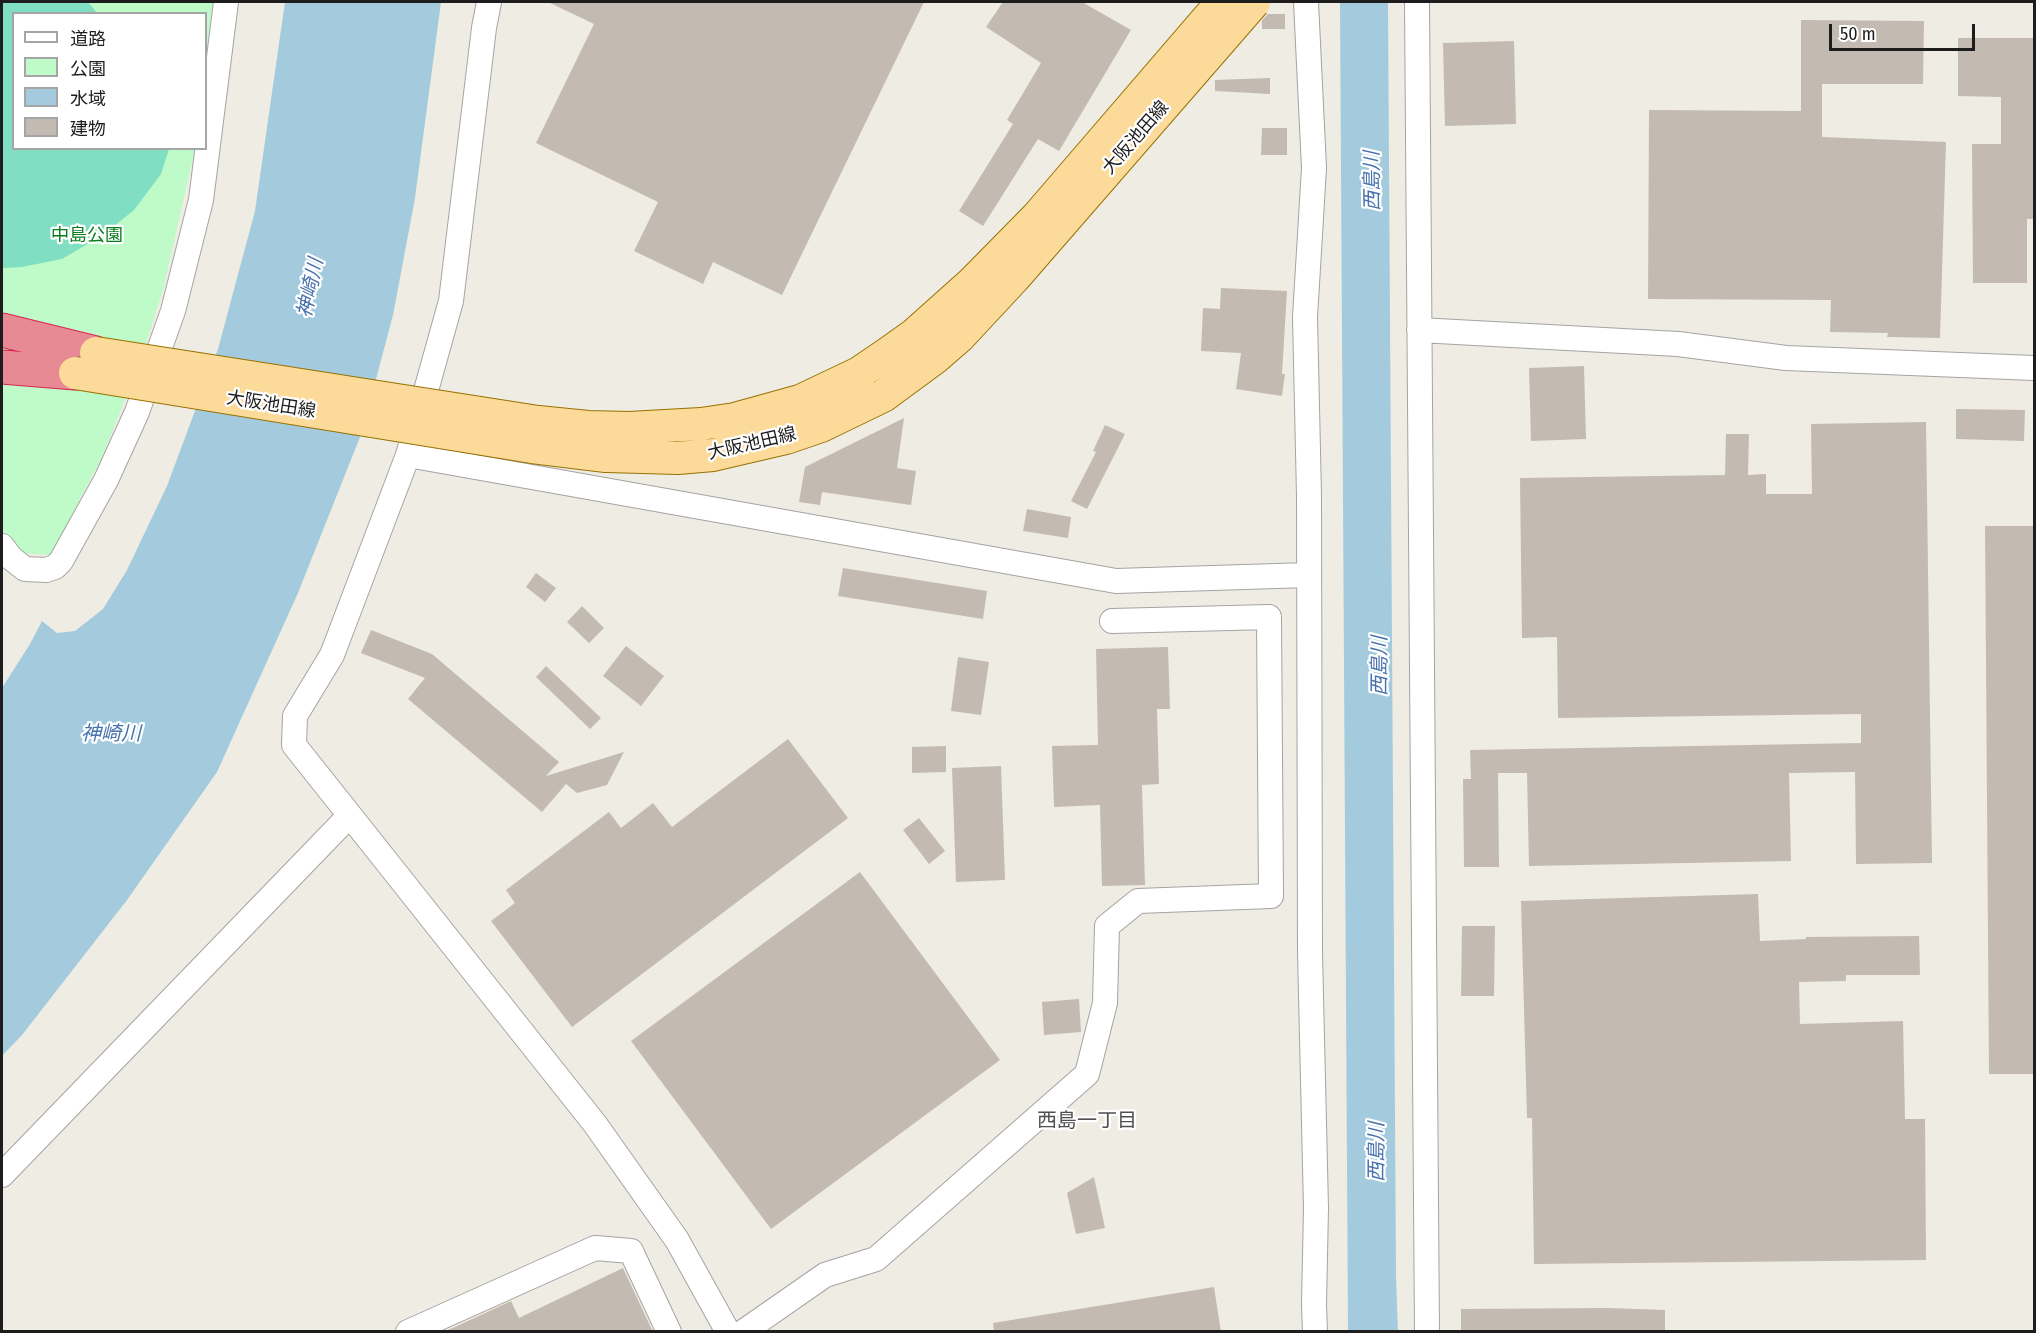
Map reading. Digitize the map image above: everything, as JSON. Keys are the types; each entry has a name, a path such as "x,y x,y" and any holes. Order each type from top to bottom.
{"highway":[{"path":"2,330 86,363"},
{"path":"2,367 86,363"}],"main road":[{"name":"大阪池田線","path":"86,363 588,427 629,428 701,424 735,419 800,401 859,373 887,354 915,334 972,283 1037,217 1222,2"},
{"name":"大阪池田線","path":"86,363 532,447 606,456 678,458 713,455 786,438 820,426 883,396 911,377 959,338 1254,2"}],"street":[{"path":"2,546 17,564 26,569 46,570 55,567 61,561 106,480 137,412 174,311 201,200 226,2"},
{"path":"489,2 451,301 408,455 332,655 296,716 294,745 595,1124 677,1240 728,1332"},
{"path":"1306,2 1314,168 1305,316 1309,575 1310,953 1316,1208 1315,1332"},
{"path":"1418,2 1427,1332"},
{"path":"1419,330 1678,344 1785,358 2034,368"},
{"path":"408,455 1116,581 1309,575"},
{"path":"1215,578 1215,619"},
{"path":"743,1332 825,1275 876,1259 1087,1074 1105,1003 1107,926 1138,901 1271,896 1269,617 1112,621"},
{"path":"2,1175 349,816"},
{"path":"408,1332 595,1248 631,1251 669,1332"}],"green space":[{"name":"中島公園","path":"2,2 213,2 207,51 207,12 12,12 12,150 195,150 163,290 140,362 102,457 51,555 19,553 2,531"},
{"path":"2,2 88,2 96,12 12,12 12,150 169,150 161,174 134,210 103,235 62,259 22,267 2,268"}],"water":[{"name":"神崎川","path":"285,2 441,2 415,198 393,315 362,432 298,593 217,772 127,900 22,1035 2,1056 2,688 42,621 57,633 75,631 103,609 127,570 167,486 218,349 255,211"},
{"name":"西島川","path":"1340,2 1388,2 1398,1332 1348,1331"}],"building":[{"path":"548,2 924,2 782,295 713,262 703,284 634,251 658,202 536,143 594,24"},
{"path":"1003,2 1082,2 1131,30 1059,151 1038,139 983,226 959,211 1013,124 1007,120 1041,63 986,27"},
{"path":"1268,14 1285,14 1285,29 1262,29 1262,20"},
{"path":"1801,20 1924,21 1923,84 1822,84 1822,137 1946,142 1940,338 1887,337 1888,333 1830,332 1831,300 1648,299 1649,110 1801,111"},
{"path":"1958,38 2034,38 2034,219 2027,219 2027,283 1973,283 1972,144 2001,144 2001,97 1958,96"},
{"path":"1514,41 1516,124 1445,126 1443,43"},
{"path":"1270,78 1270,94 1215,91 1215,80"},
{"path":"1262,128 1287,128 1287,155 1261,155"},
{"path":"1221,288 1287,291 1282,374 1285,374 1282,396 1236,389 1241,353 1201,351 1203,308 1220,309"},
{"path":"1584,366 1586,439 1531,441 1529,368"},
{"path":"1956,409 2025,410 2024,441 1956,439"},
{"path":"904,418 897,468 916,471 911,505 822,492 820,505 799,502 805,467"},
{"path":"1926,422 1932,863 1856,864 1855,772 1789,773 1791,861 1529,866 1527,773 1498,773 1499,867 1464,867 1463,779 1471,779 1470,750 1861,743 1861,714 1558,718 1557,637 1522,638 1520,478 1725,475 1726,434 1749,434 1748,475 1766,474 1766,494 1812,494 1811,424"},
{"path":"1105,425 1125,434 1087,509 1071,501 1096,452 1093,451"},
{"path":"1027,509 1071,517 1068,538 1023,531"},
{"path":"1985,526 2034,526 2034,1074 1989,1074"},
{"path":"843,568 987,591 983,619 838,596"},
{"path":"536,573 556,588 545,602 526,587"},
{"path":"582,606 604,628 589,643 567,622"},
{"path":"371,630 432,654 559,762 546,776 624,752 607,785 577,793 566,784 542,812 408,699 425,678 361,653"},
{"path":"626,646 664,676 641,706 603,676"},
{"path":"1168,647 1170,709 1157,709 1159,784 1142,785 1145,885 1102,886 1100,805 1054,807 1052,746 1098,745 1096,649"},
{"path":"958,657 989,662 981,715 951,711"},
{"path":"546,666 601,718 590,729 536,677"},
{"path":"788,739 848,818 572,1027 491,921 515,903 506,890 609,812 621,828 653,803 672,827"},
{"path":"946,746 946,772 912,773 912,747"},
{"path":"1001,766 1005,880 956,882 952,768"},
{"path":"919,818 945,851 929,864 903,830"},
{"path":"860,872 1000,1060 771,1229 631,1041"},
{"path":"1758,894 1760,941 1806,939 1806,937 1919,936 1920,975 1846,975 1846,981 1799,982 1800,1024 1903,1021 1905,1119 1925,1119 1926,1260 1534,1264 1532,1118 1527,1118 1521,901"},
{"path":"1462,926 1495,926 1494,996 1461,996"},
{"path":"1079,999 1081,1032 1044,1035 1042,1002"},
{"path":"1094,1177 1105,1228 1076,1234 1067,1193"},
{"path":"623,1268 653,1332 444,1332 511,1301 519,1318"},
{"path":"1214,1287 1221,1332 994,1332 993,1323"},
{"path":"1461,1309 1665,1310 1665,1332 1461,1332"}],"district":[{"name":"西島一丁目","path":"1087,1121"}]}
